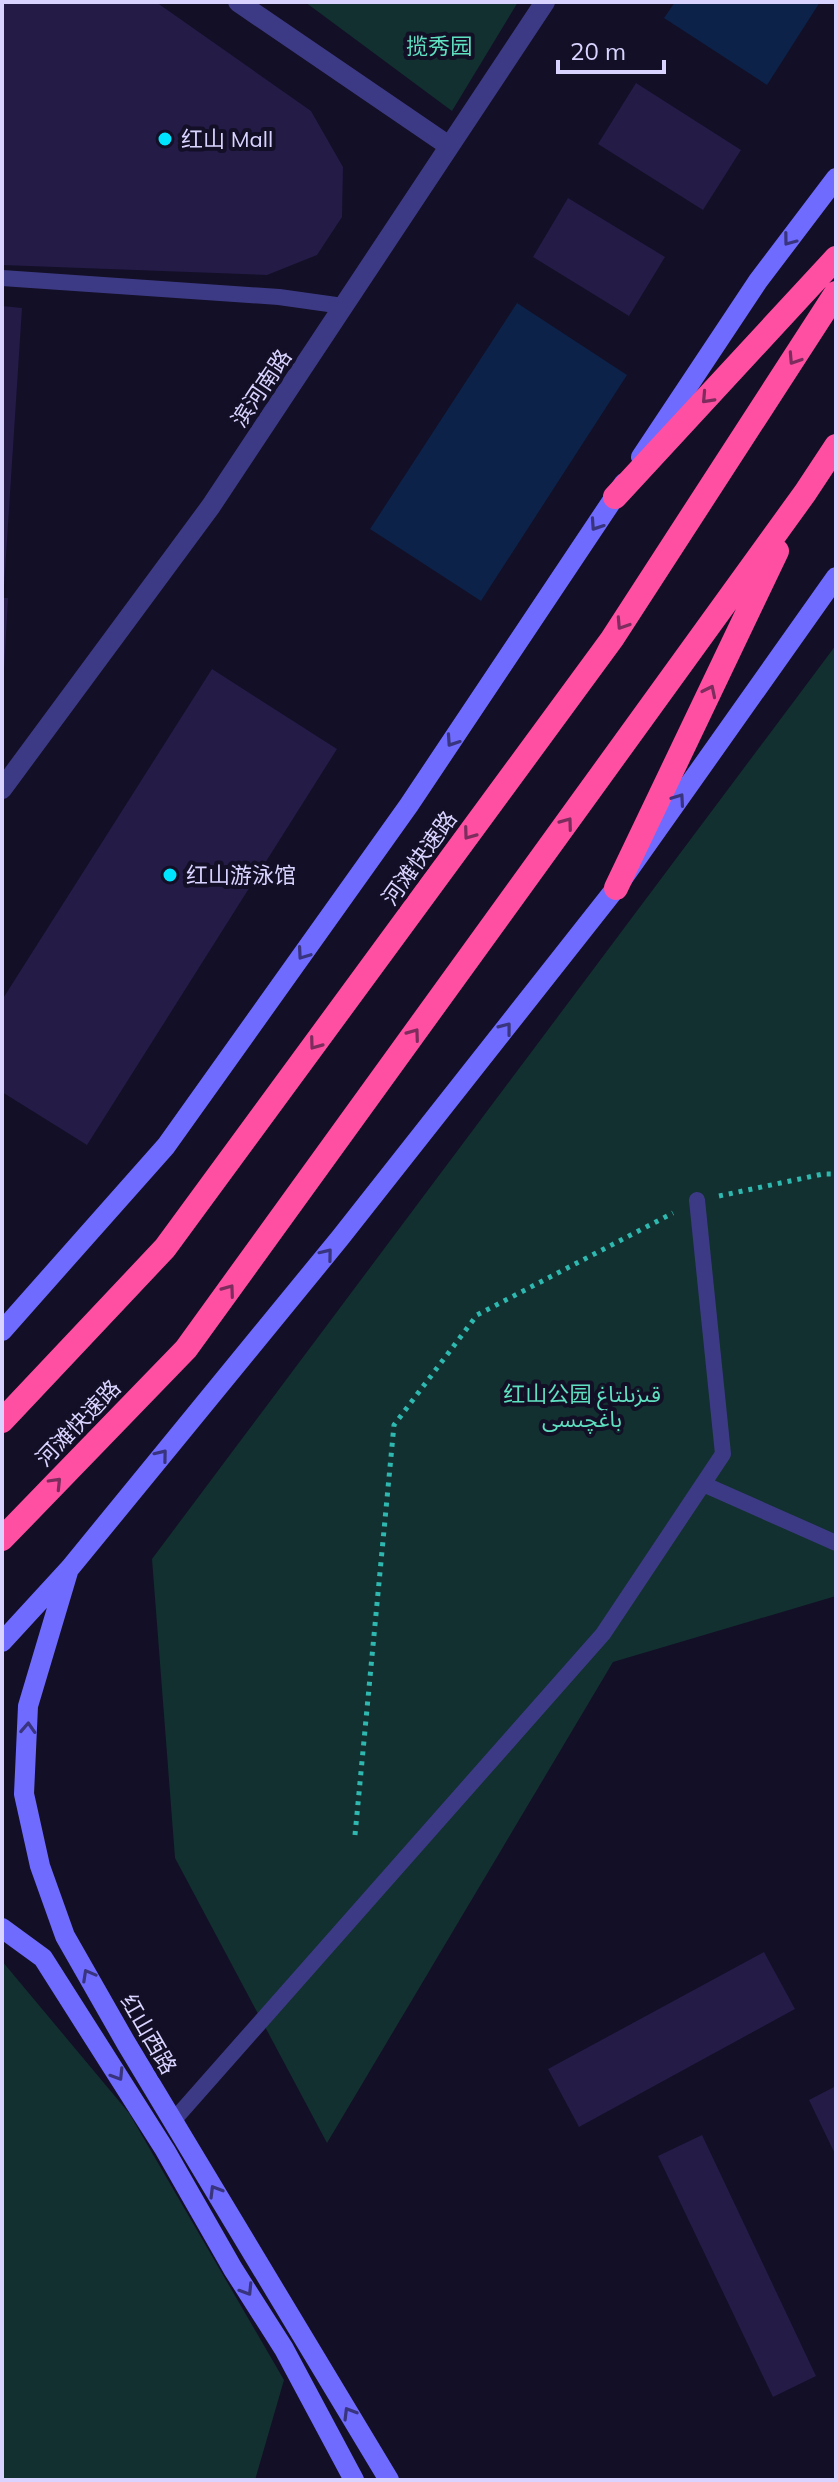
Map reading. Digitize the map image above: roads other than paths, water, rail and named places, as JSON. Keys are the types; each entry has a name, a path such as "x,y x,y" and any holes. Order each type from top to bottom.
{"highway":[{"path":"615,497 836,258"},
{"name":"河滩快速路","path":"2,1421 165,1248 612,639 836,293"},
{"name":"河滩快速路","path":"2,1539 186,1349 836,446"},
{"path":"616,888 805,493"}],"street":[{"path":"238,2 449,146"},
{"name":"滨河南路","path":"2,789 211,506 545,2"},
{"path":"2,1331 166,1146 409,805 758,281 836,178"},
{"path":"2,1642 70,1568 340,1238 616,888 836,577"},
{"name":"红山西路","path":"70,1568 28,1706 24,1794 40,1866 65,1936 389,2480"},
{"path":"2,1928 43,1958 68,1996 284,2349 354,2480"}],"lane":[{"path":"2,278 279,297 343,306"},
{"path":"173,2121 603,1634 723,1454 697,1200"},
{"path":"703,1484 836,1543"}],"water":[{"path":"675,2 820,2 767,85 664,18"},
{"path":"517,303 627,375 481,601 370,529"}],"place":[{"name":"红山 Mall","path":"165,139"},
{"name":"红山游泳馆","path":"170,875"}],"park label":[{"name":"揽秀园","path":"439,46"},
{"name":"红山公园 قىزىلتاغ باغچىسى","path":"582,1406"}]}
